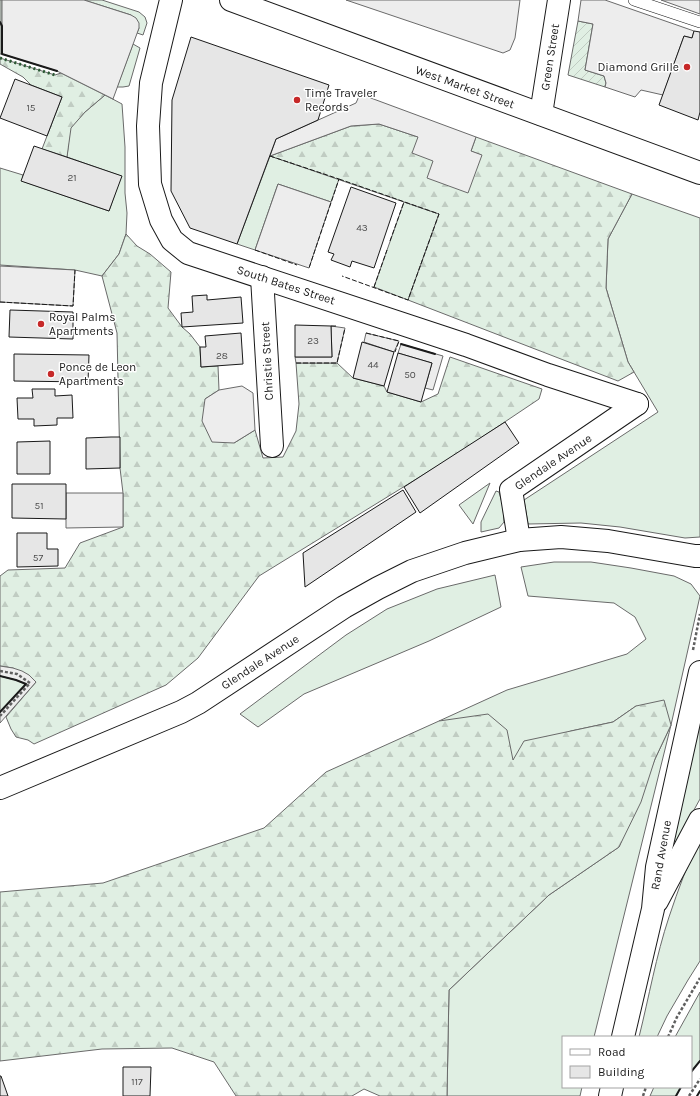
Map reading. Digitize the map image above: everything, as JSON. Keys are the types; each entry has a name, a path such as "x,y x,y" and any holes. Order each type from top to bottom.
{"street":[{"name":"South Bates Street","path":"171,0 151,83 149,114 150,184 160,220 172,240 188,253 466,345 548,375 637,404"},
{"name":"West Market Street","path":"231,0 700,173"},
{"name":"Green Street","path":"541,114 558,0"},
{"name":"Christie Street","path":"262,277 272,446"},
{"name":"Glendale Avenue","path":"519,540 511,490 637,404"},
{"name":"Glendale Avenue","path":"0,788 187,709 344,607 412,571 465,554 519,540 561,537 608,541 700,556"},
{"name":"Rand Avenue","path":"623,1036 653,908 657,867 700,672"},
{"path":"653,908 700,820"}],"lane":[{"path":"634,0 700,22"}],"path":[{"path":"0,671 17,674 30,683 0,716"},
{"path":"668,1036 676,1017 700,978"},
{"path":"690,1096 700,1079"}],"green space":[{"path":"0,0 2,0 2,54 0,54"},
{"path":"84,0 102,0 139,12 145,17 147,23 143,35 137,33 139,28 131,15"},
{"path":"578,21 593,24 585,70 604,76 606,83 605,87 568,75"},
{"path":"133,44 140,48 129,86 117,87"},
{"path":"0,58 55,75 61,73 105,95 85,112 71,128 67,157 42,149 62,97 31,85 23,77 0,64"},
{"path":"105,95 122,104 127,213 126,234 119,254 102,276 75,270 0,265 0,168 23,175 22,181 109,211 121,176 67,157 70,128 85,112"},
{"path":"379,124 481,155 471,151 476,137 632,194 608,239 606,288 628,362 634,372 618,381 408,300 439,214 270,156 351,126"},
{"path":"270,156 339,179 331,202 278,184 255,250 237,244"},
{"path":"632,194 700,218 700,537 685,538 620,527 581,523 528,524 524,500 658,412 628,362 606,288 608,239"},
{"path":"404,202 439,214 408,300 374,287"},
{"path":"126,234 137,246 150,254 171,272 168,308 182,327 190,334 200,347 201,367 218,366 219,390 205,399 234,443 255,430 263,458 283,457 296,431 299,404 296,363 337,363 353,378 384,386 387,392 421,402 438,394 450,357 542,389 539,399 457,454 259,576 198,658 166,685 34,744 28,740 16,737 6,717 36,682 13,668 0,666 0,576 8,570 65,568 80,543 123,527 117,333 102,276 119,254"},
{"path":"490,483 473,524 459,505"},
{"path":"496,491 499,492 503,506 504,522 499,528 481,532 481,522"},
{"path":"554,562 591,562 674,576 691,584 700,596 671,725 636,706 613,722 571,731 513,760 439,721 507,690 627,654 646,639 635,617 614,603 528,596 521,567"},
{"path":"495,575 501,607 429,641 304,694 258,727 240,714 346,635 387,609 437,589"},
{"path":"0,676 26,684 0,712"},
{"path":"664,700 671,725 655,759 641,802 619,847 549,895 449,990 447,1096 380,1096 364,1089 352,1096 236,1096 214,1062 172,1048 102,1049 0,1061 0,892 103,883 264,828 326,772 439,721 488,714 507,730 513,760 524,741 613,722 636,706"},
{"path":"700,716 700,799 668,857"},
{"path":"671,725 594,1036 562,1036 562,1088 582,1088 580,1096 447,1096 449,990 549,895 619,847 655,759"},
{"path":"700,837 700,961 667,1016 657,1036 639,1036 664,932 691,857"},
{"path":"700,992 700,1061 692,1071 692,1036 676,1036"},
{"path":"654,1088 680,1088 676,1096 650,1096"}],"shaded area":[{"path":"2,0 84,0 136,18 139,23 139,28 113,99 57,71 2,54"},
{"path":"346,0 520,0 515,38 510,50 503,53"},
{"path":"581,0 605,0 694,31 692,38 684,36 663,95 641,90 635,97 605,87 606,83 604,76 585,70 593,24 578,21"},
{"path":"661,0 700,0 700,14"},
{"path":"360,94 476,137 471,151 482,155 468,193 427,178 433,161 412,153 418,137 379,124 351,126 270,156 276,139 356,103"},
{"path":"278,184 331,202 309,268 255,250"},
{"path":"0,266 75,270 73,306 0,302"},
{"path":"331,326 345,328 337,363 296,363 295,357 332,357"},
{"path":"366,333 399,341 394,352 364,342"},
{"path":"401,344 443,356 433,390 425,388 432,363 398,353"},
{"path":"242,386 253,393 255,430 234,443 212,442 202,421 205,399 219,390"},
{"path":"66,493 123,493 123,527 66,528"},
{"path":"0,666 22,671 36,682 0,723 0,712 26,684 0,676"}],"building":[{"name":"Diamond Grille","path":"694,31 700,32 700,112 698,120 659,105 684,36 692,38"},
{"path":"191,37 329,85 318,120 276,139 237,244 190,228 171,191 172,100"},
{"path":"15,79 62,97 47,136 0,118"},
{"path":"34,146 122,176 109,211 21,181"},
{"path":"351,187 396,203 374,268 352,261 350,267 331,260 334,254 328,252"},
{"path":"207,295 207,300 241,297 243,323 182,327 181,313 193,312 192,296"},
{"name":"Royal Palms Apartments","path":"10,310 73,312 73,339 9,337"},
{"path":"295,325 331,326 332,357 295,357"},
{"path":"241,333 243,364 201,367 200,347 206,347 205,336"},
{"path":"362,342 394,352 384,386 353,378"},
{"path":"398,353 432,363 421,402 387,392"},
{"name":"Ponce de Leon Apartments","path":"14,354 89,355 88,382 14,381"},
{"path":"32,389 55,389 55,396 72,395 73,418 57,418 57,425 34,426 34,419 18,419 17,398 33,398"},
{"path":"505,422 519,443 420,513 404,487"},
{"path":"120,437 120,468 86,469 86,438"},
{"path":"50,441 50,474 17,474 17,442"},
{"path":"12,484 66,484 66,519 12,518"},
{"path":"403,490 416,512 305,587 303,553"},
{"path":"17,533 47,533 47,549 58,549 58,566 17,567"},
{"path":"123,1067 151,1067 150,1096 123,1096"},
{"path":"1,1076 8,1096 0,1096"}],"hedge":[{"path":"0,58 55,75"}],"fence":[{"path":"270,156 339,179 309,268"},
{"path":"339,179 439,214 408,300 342,276"},
{"path":"390,241 404,202"},
{"path":"255,250 297,265"},
{"path":"374,287 387,250"},
{"path":"0,302 73,306 75,270"},
{"path":"331,326 338,326"},
{"path":"296,363 337,363 345,328"},
{"path":"366,333 399,341 395,352"}],"wall":[{"path":"0,22 2,26 2,54 57,71"},
{"path":"401,344 435,354"},
{"path":"0,676 26,684 0,712"},
{"path":"692,1071 700,1061"},
{"path":"676,1096 680,1088"},
{"path":"697,1096 700,1091"}],"place":[{"name":"Diamond Grille","path":"687,67"},
{"name":"Time Traveler Records","path":"297,100"},
{"name":"Royal Palms Apartments","path":"41,324"},
{"name":"Ponce de Leon Apartments","path":"51,374"}]}
